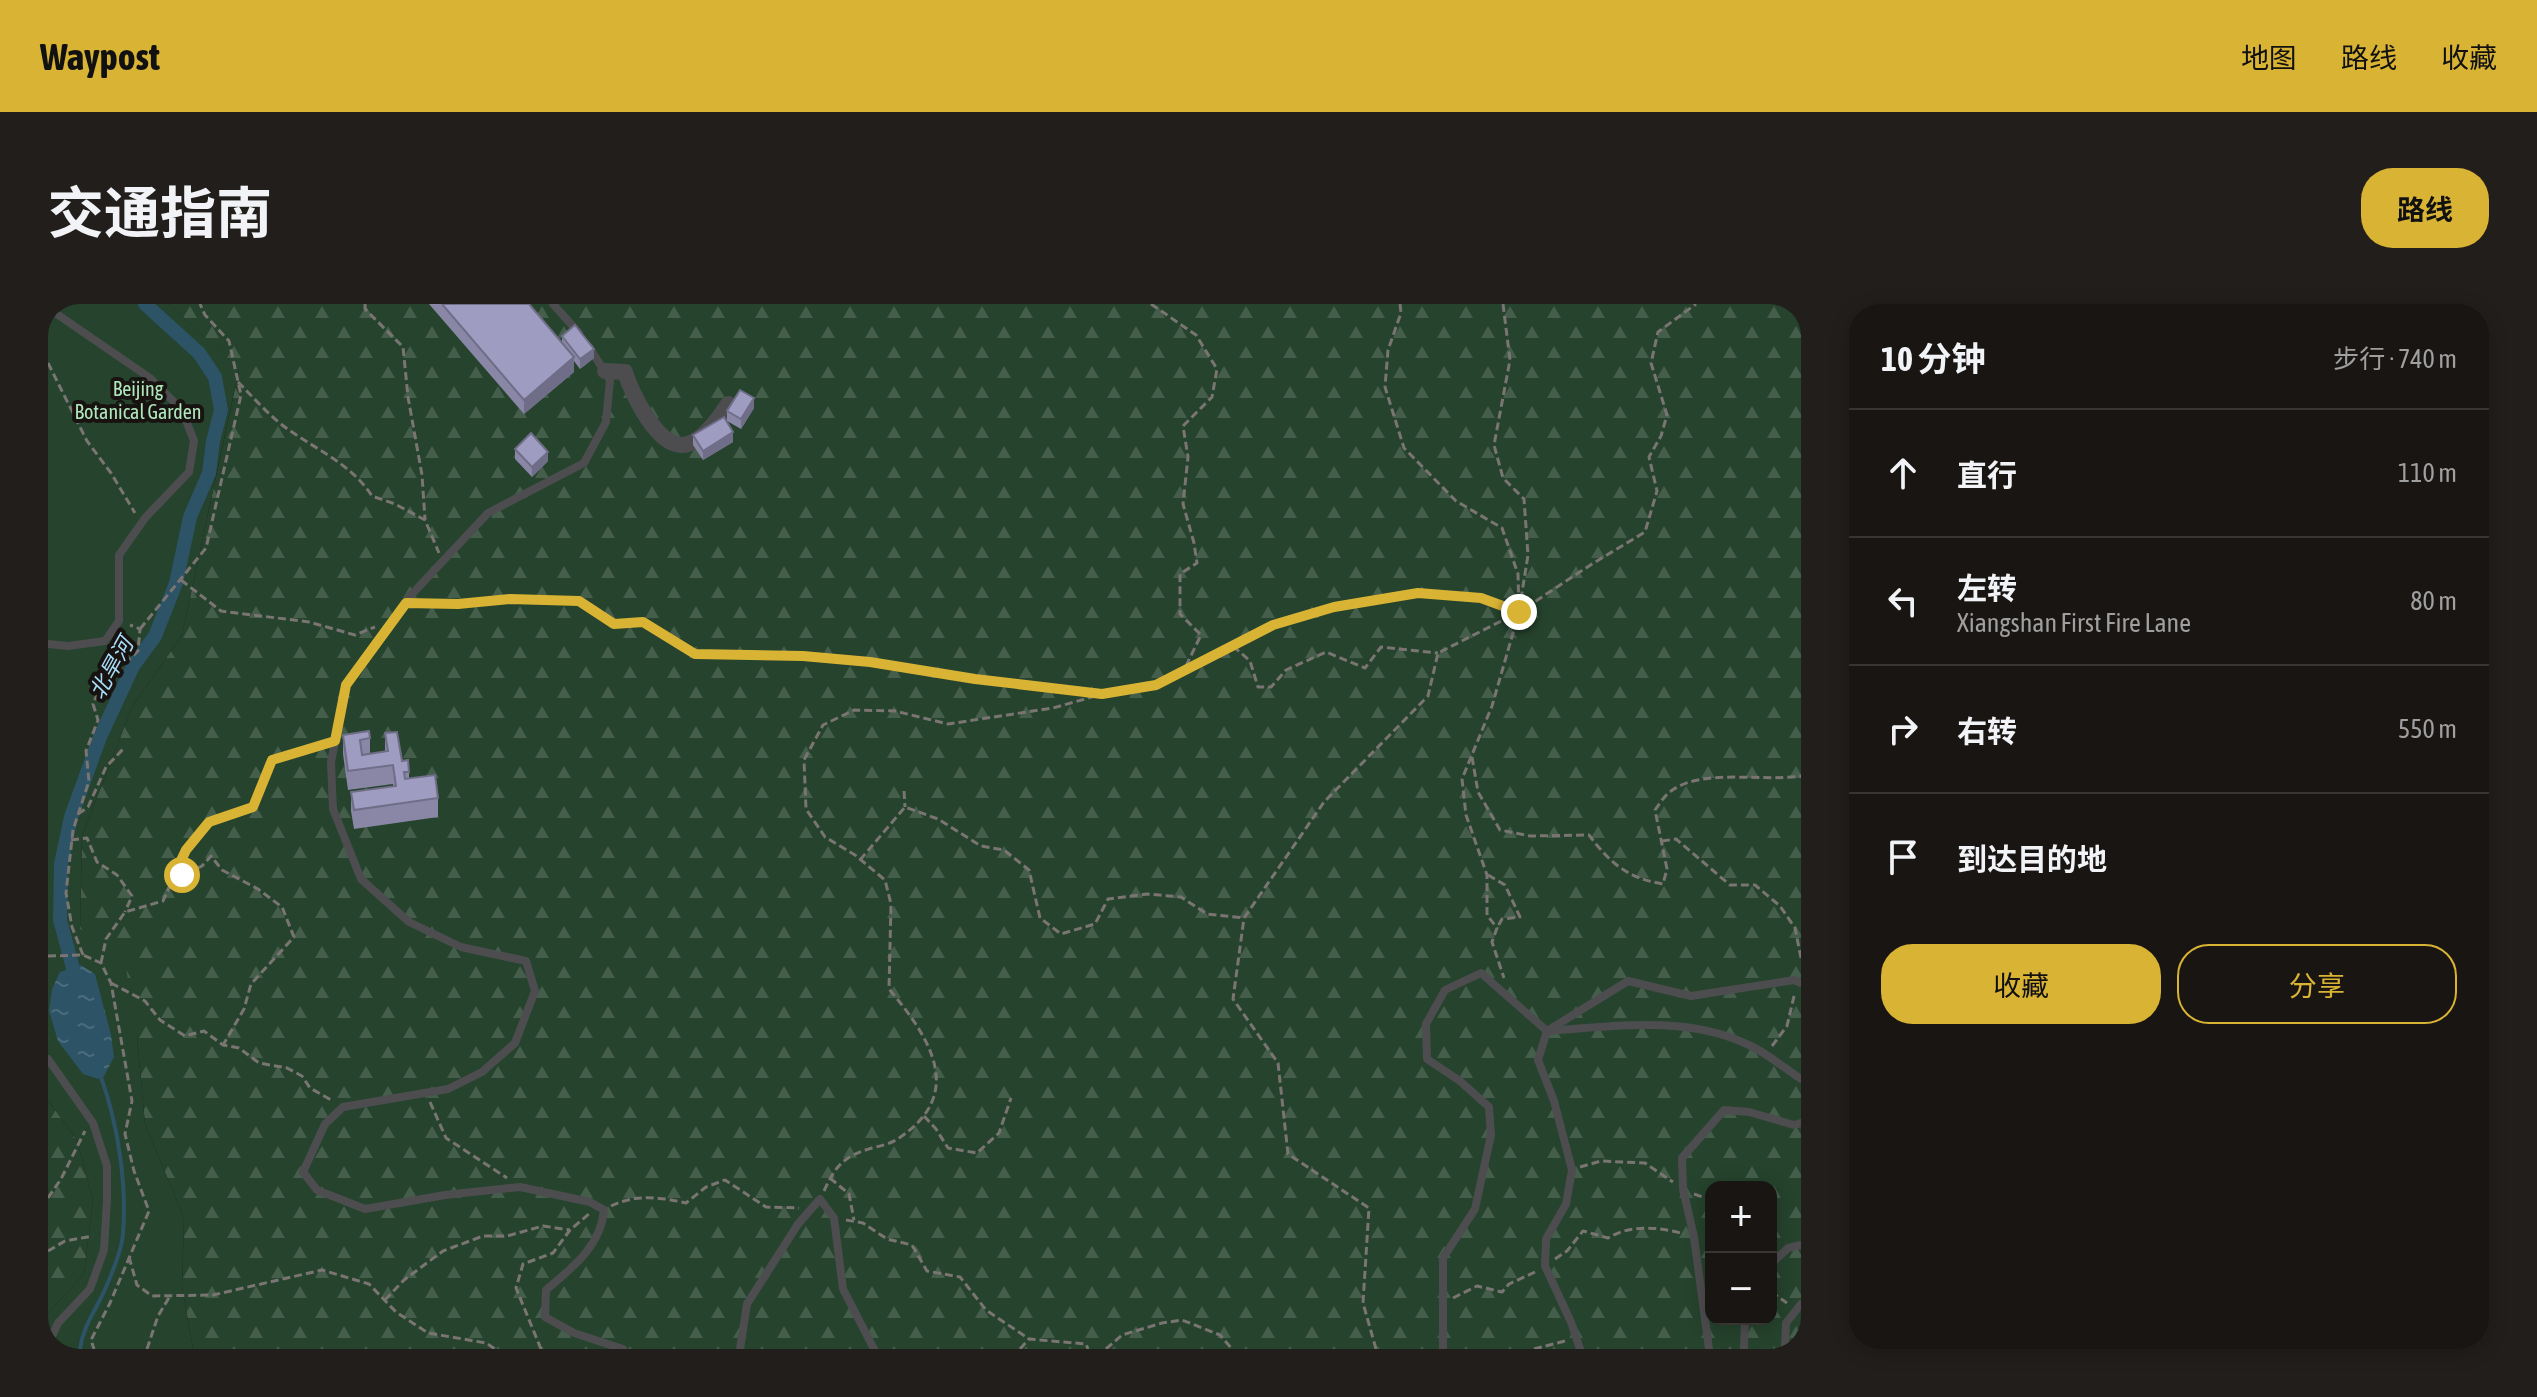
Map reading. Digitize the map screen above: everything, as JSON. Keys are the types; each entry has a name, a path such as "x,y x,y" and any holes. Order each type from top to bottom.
{"street":[{"path":"605,371 625,372 643,414 656,429 680,444 689,444 716,423 728,404"}],"lane":[{"path":"553,304 582,336 610,380 606,422 584,463 488,513 393,619 346,685 331,762 333,809 361,879 409,922 461,947 526,961 535,991 515,1043 482,1072 448,1089 343,1107 325,1124 303,1172 317,1190 365,1209 445,1195 520,1187 590,1202 604,1210 603,1220 591,1248 546,1290 545,1317 574,1333 623,1349"},
{"path":"48,308 150,378 182,410 194,441 189,472 142,524 119,555 119,621 105,641 68,646 48,644"},
{"path":"1443,1349 1443,1258 1475,1209 1491,1135 1489,1107 1460,1081 1427,1059 1426,1024 1445,990 1481,973 1547,1031 1622,1025 1688,1026 1750,1045 1801,1079"},
{"path":"1580,1349 1545,1266 1546,1239 1566,1204 1572,1170 1554,1101 1538,1060 1547,1031 1628,981 1691,996 1794,980 1799,982"},
{"path":"48,1059 93,1123 107,1166 104,1250 90,1289 58,1323 48,1345"},
{"path":"1709,1349 1694,1237 1683,1189 1682,1158 1724,1110 1749,1112 1794,1125 1801,1123"},
{"path":"740,1349 747,1304 809,1209 820,1199 834,1218 843,1289 874,1349"},
{"path":"1777,1258 1788,1248 1801,1245"},
{"path":"1789,1349 1785,1347 1786,1323 1799,1306"},
{"path":"1744,1349 1745,1325"}],"path":[{"path":"83,955 72,927 66,893 71,840 89,781 86,751 98,720 93,704 101,686 138,651 140,629 206,548 241,395 229,341 205,315 200,304"},
{"path":"365,304 365,309 403,347 422,475 425,520 442,561"},
{"path":"1151,304 1196,335 1217,369 1212,397 1183,426 1188,457 1183,504 1197,563 1180,574 1180,614 1201,635 1183,671"},
{"path":"1400,304 1401,313 1388,350 1385,387 1404,448 1456,501 1502,528 1518,574 1519,612"},
{"path":"1497,928 1487,915 1487,875 1466,815 1462,779 1492,706 1519,612 1528,555 1524,499 1503,478 1494,445 1510,360 1503,304"},
{"path":"1233,646 1250,661 1258,687 1271,687 1286,670 1326,652 1365,668 1381,647 1438,653 1519,612 1645,532 1657,491 1649,457 1661,436 1667,415 1651,363 1658,332 1696,304"},
{"path":"48,363 87,441 142,524"},
{"path":"238,382 288,429 361,479 372,496 425,520"},
{"path":"181,580 221,611 309,622 355,635 393,619"},
{"path":"820,1199 835,1166 862,1151 894,1141 924,1116 939,1085 931,1053 915,1020 889,989 891,904 885,880 825,837 806,809 804,760 823,725 854,710 895,711 948,724 1053,708 1102,694 1156,685 1273,625 1334,607 1418,593 1481,598 1519,612"},
{"path":"406,603 458,604 510,599 579,601 614,624 643,622 695,654 803,656 870,662 975,679 1102,694"},
{"path":"119,621 140,629"},
{"path":"1376,1349 1363,1303 1369,1208 1288,1154 1278,1063 1233,999 1244,918 1324,802 1428,696 1438,653"},
{"path":"125,912 163,901 186,850 209,822 253,807 272,760 335,741"},
{"path":"78,814 88,807 106,767 125,747"},
{"path":"1472,753 1478,792 1500,830 1530,836 1589,835 1608,861 1641,880 1663,884 1667,869 1655,810 1670,791 1693,779 1730,777 1759,780 1801,776"},
{"path":"89,781 98,783"},
{"path":"860,860 905,807 904,791"},
{"path":"905,807 938,819 981,846 1004,850 1029,870 1040,918 1061,934 1095,924 1108,899 1147,894 1181,897 1207,914 1244,918"},
{"path":"71,840 87,838 97,862 117,875 132,896 106,939 101,963 111,983 132,1101 125,1134 134,1171 149,1211 91,1340 94,1349"},
{"path":"1662,841 1676,839 1730,885 1755,885 1780,906 1801,932"},
{"path":"176,871 182,875 202,866 211,856 222,870 258,889 282,907 294,937 251,984 244,1009 223,1045"},
{"path":"1487,875 1505,885 1520,917 1502,919 1492,942 1510,997"},
{"path":"1795,928 1801,958"},
{"path":"48,956 83,955 101,963"},
{"path":"1766,1056 1787,1026 1799,982"},
{"path":"111,983 145,1001 160,1020 185,1036 204,1031 223,1045 239,1048 259,1063 287,1068 302,1076 310,1088 343,1107"},
{"path":"426,1092 446,1138 520,1187"},
{"path":"924,1116 948,1148 977,1153 999,1133 1011,1098"},
{"path":"48,1198 61,1179 82,1134 93,1123"},
{"path":"1572,1170 1601,1161 1645,1163 1683,1189"},
{"path":"830,1178 849,1194 854,1222"},
{"path":"604,1210 627,1198 664,1198 686,1203 706,1187 725,1180 766,1207 809,1209"},
{"path":"541,1349 516,1288 523,1264 553,1253 570,1230 590,1214 590,1202"},
{"path":"834,1218 863,1223 887,1239 912,1245 927,1271 960,1277 986,1310 1029,1339 1086,1344 1088,1349"},
{"path":"385,1300 404,1280 443,1251 483,1236 507,1236 543,1226 570,1230"},
{"path":"1443,1307 1457,1295 1477,1286 1502,1292 1509,1284 1567,1251 1583,1231 1608,1238 1620,1231 1661,1227 1694,1237"},
{"path":"48,1251 65,1241 105,1237"},
{"path":"129,1257 137,1285 152,1296 213,1295 322,1270 369,1284 396,1312 428,1333 486,1343 495,1349"},
{"path":"1777,1295 1799,1306"},
{"path":"147,1349 158,1316 170,1296"},
{"path":"1106,1349 1122,1335 1182,1320 1220,1335 1232,1349"},
{"path":"1534,1349 1576,1338"},
{"path":"1020,1349 1029,1339"}],"green space":[{"name":"Beijing Botanical Garden","path":"48,304 169,304 239,369 182,635 132,707 82,836 80,929 124,955 137,1037 145,1124 184,1218 182,1287 193,1349 48,1349 48,1313 84,1274 93,1201 77,1140 48,1100"},
{"path":"169,304 1801,304 1801,1349 193,1349 182,1287 184,1218 145,1124 137,1037 80,929 82,836 132,707 182,635 239,370"},
{"path":"48,1100 77,1140 93,1201 84,1274 48,1313"}],"water":[{"path":"81,965 95,974 111,1035 114,1057 102,1080 83,1074 58,1041 49,1011 52,989 60,972"}],"building":[{"path":"442,304 529,304 574,357 524,400"},
{"path":"575,325 594,349 580,359 562,336"},
{"path":"740,390 754,398 741,419 727,411"},
{"path":"724,417 733,432 703,451 693,435"},
{"path":"531,433 548,452 532,467 515,449"},
{"path":"369,731 370,738 360,740 362,755 388,751 385,733 397,732 402,761 408,760 409,772 404,772 405,779 435,775 438,798 354,810 351,792 396,786 393,765 348,771 343,735"}],"waterway":[{"name":"北旱河","path":"78,987 60,920 61,864 71,817 100,737 133,666 155,636 176,583 190,517 209,473 221,410 215,377 199,353 145,304"},
{"path":"80,1349 87,1325 114,1267 123,1233 124,1195 120,1155 102,1080"}],"route":[{"path":"182,875 176,871 186,850 209,822 253,807 272,760 335,741 346,685 406,603 458,604 510,599 579,601 614,624 643,622 695,654 803,656 870,662 975,679 1102,694 1156,685 1273,625 1334,607 1418,593 1481,598 1519,612"}]}
